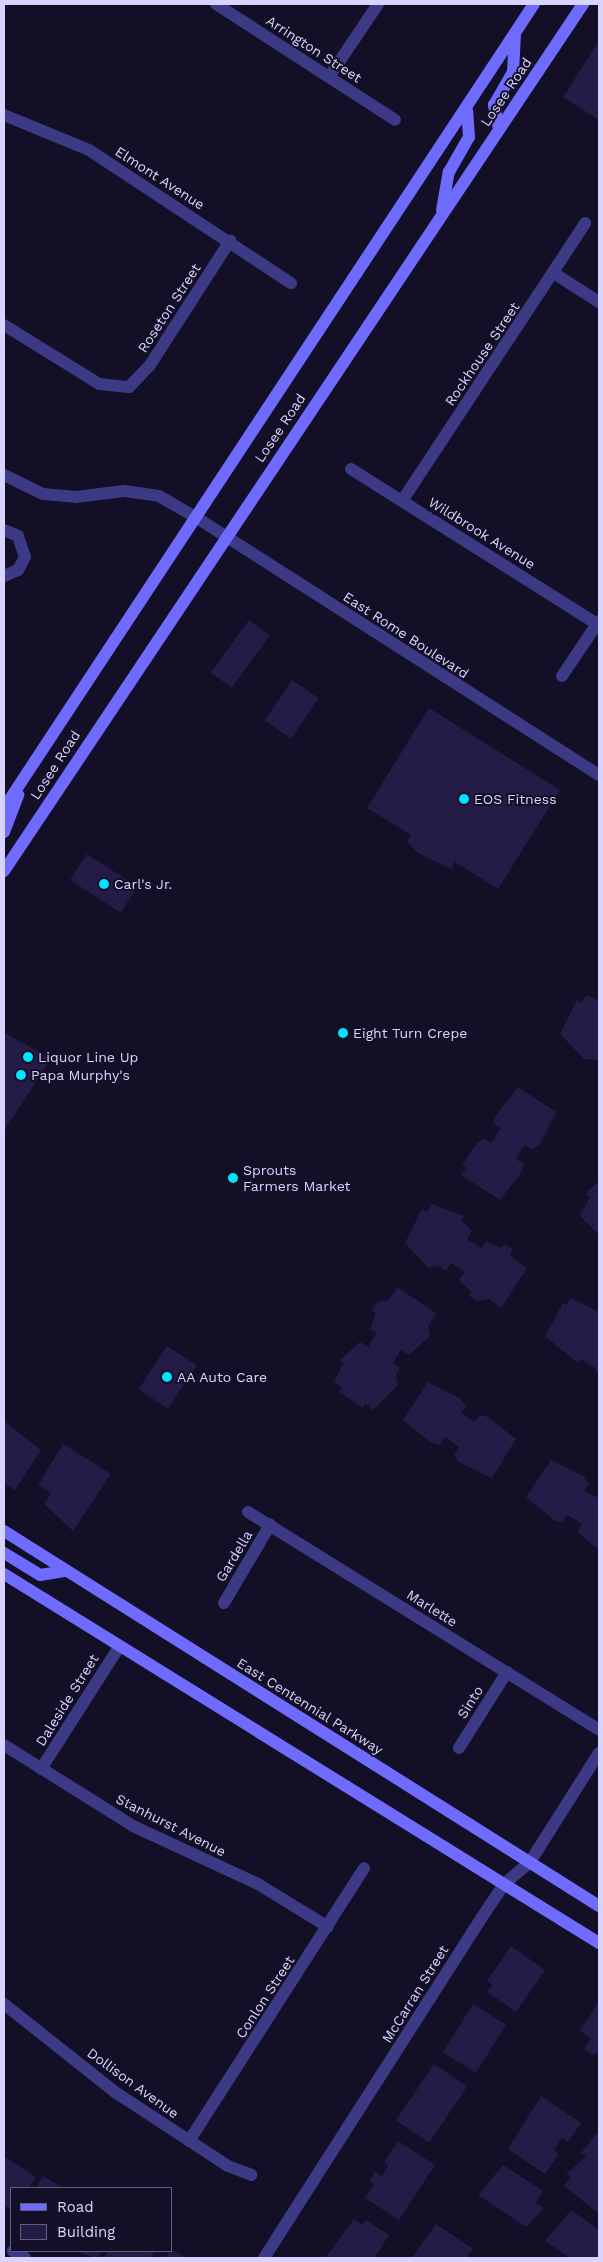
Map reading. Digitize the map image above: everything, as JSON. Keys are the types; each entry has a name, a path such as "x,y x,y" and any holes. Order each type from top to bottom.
{"main road":[{"name":"Losee Road","path":"4,808 467,111 534,4"},
{"name":"Losee Road","path":"4,871 583,4"},
{"path":"499,129 494,105 513,72 516,32"},
{"path":"441,215 449,172 469,137 467,111"},
{"path":"4,832 24,776"},
{"name":"East Centennial Parkway","path":"4,1531 599,1906"},
{"path":"4,1553 40,1575 66,1571"},
{"path":"4,1574 599,1943"}],"street":[{"name":"Arrington Street","path":"216,4 395,120"},
{"path":"329,77 378,4"},
{"name":"Elmont Avenue","path":"4,115 89,150 230,241 291,283"},
{"name":"Rockhouse Street","path":"402,500 555,274 585,223"},
{"name":"Roseton Street","path":"4,325 99,384 129,387 150,365 230,241"},
{"path":"555,274 599,302"},
{"name":"Wildbrook Avenue","path":"351,469 598,622"},
{"name":"East Rome Boulevard","path":"4,475 43,494 76,497 124,491 159,496 226,536 599,775"},
{"path":"4,530 18,536 25,557 18,570 4,576"},
{"path":"562,676 598,622"},
{"name":"Marlette","path":"248,1512 599,1730"},
{"name":"Gardella","path":"224,1603 270,1525"},
{"name":"Daleside Street","path":"41,1769 119,1646"},
{"name":"Sinto","path":"459,1748 507,1672"},
{"name":"Stanhurst Avenue","path":"4,1745 133,1826 258,1884 328,1926"},
{"name":"McCarran Street","path":"264,2258 504,1884 530,1862 599,1753"},
{"name":"Conlon Street","path":"189,2141 364,1868"},
{"name":"Dollison Avenue","path":"4,2004 115,2092 189,2141 251,2175"}],"building":[{"path":"599,41 599,120 563,97"},
{"path":"249,620 270,635 232,688 211,673"},
{"path":"292,680 319,698 291,739 265,721"},
{"name":"EOS Fitness","path":"429,708 560,790 498,889 455,862 451,869 418,853 407,842 411,835 367,808"},
{"name":"Carl's Jr.","path":"87,854 137,887 120,913 70,880"},
{"path":"586,995 599,1001 599,1060 584,1059 560,1034 577,1000 581,1003"},
{"path":"7,1034 51,1059 4,1131 4,1036"},
{"path":"518,1087 556,1112 540,1144 533,1150 525,1145 516,1159 524,1164 522,1172 500,1200 461,1175 466,1168 462,1165 477,1143 484,1138 491,1143 501,1128 493,1123 496,1115"},
{"path":"599,1181 599,1235 580,1216 590,1197 585,1194"},
{"path":"432,1204 464,1216 461,1220 472,1231 467,1239 481,1248 486,1241 501,1248 504,1244 513,1249 510,1254 515,1260 527,1268 501,1308 489,1299 477,1301 469,1296 471,1292 459,1280 465,1272 451,1263 446,1271 439,1266 429,1268 405,1243 422,1209 427,1212"},
{"path":"397,1287 436,1313 428,1326 430,1336 409,1355 401,1350 393,1363 400,1368 396,1375 398,1385 373,1410 366,1404 363,1408 339,1392 342,1388 334,1382 343,1363 339,1361 360,1342 368,1347 377,1333 370,1329 376,1313 372,1311 378,1302 389,1300"},
{"path":"571,1298 599,1312 599,1376 595,1368 581,1359 578,1363 545,1336 563,1303 566,1305"},
{"name":"AA Auto Care","path":"167,1346 196,1365 168,1409 139,1390"},
{"path":"428,1382 461,1399 466,1406 461,1413 475,1422 480,1415 488,1417 516,1439 492,1478 459,1462 454,1455 459,1447 445,1437 440,1445 431,1443 403,1420"},
{"path":"4,1421 41,1450 15,1490 4,1483"},
{"path":"63,1444 111,1474 73,1531 44,1504 51,1493 38,1485"},
{"path":"551,1460 583,1476 589,1483 584,1491 599,1498 599,1550 577,1532 582,1524 567,1515 562,1523 554,1520 526,1497"},
{"path":"511,1946 545,1970 516,2012 487,1992 492,1985 487,1981"},
{"path":"599,2001 599,2052 593,2055 584,2049 591,2038 580,2031"},
{"path":"473,2004 506,2025 476,2073 443,2052"},
{"path":"434,2064 467,2086 429,2143 396,2120"},
{"path":"541,2096 581,2123 568,2142 562,2138 554,2150 559,2154 545,2174 508,2149"},
{"path":"597,2133 599,2134 598,2213 564,2186 571,2177 566,2174 586,2157 581,2153"},
{"path":"398,2141 435,2165 399,2220 365,2198 374,2184 369,2181 375,2172 382,2176 388,2166 384,2163"},
{"path":"4,2156 36,2177 30,2187 10,2187 10,2209 4,2205"},
{"path":"503,2165 543,2191 536,2203 544,2208 526,2227 478,2195"},
{"path":"43,2176 61,2187 37,2187"},
{"path":"571,2210 599,2230 599,2258 570,2258 545,2241"},
{"path":"354,2219 363,2225 366,2220 389,2235 374,2258 326,2257"},
{"path":"436,2224 473,2249 466,2258 412,2258"},
{"path":"172,2250 186,2258 165,2258 169,2252 172,2252"},
{"path":"78,2252 101,2252 97,2258"},
{"path":"107,2252 154,2252 150,2258 104,2258"}],"place":[{"name":"EOS Fitness","path":"464,799"},
{"name":"Carl's Jr.","path":"104,884"},
{"name":"Eight Turn Crepe","path":"343,1033"},
{"name":"Liquor Line Up","path":"28,1057"},
{"name":"Papa Murphy's","path":"21,1075"},
{"name":"Sprouts Farmers Market","path":"233,1178"},
{"name":"AA Auto Care","path":"167,1377"}]}
